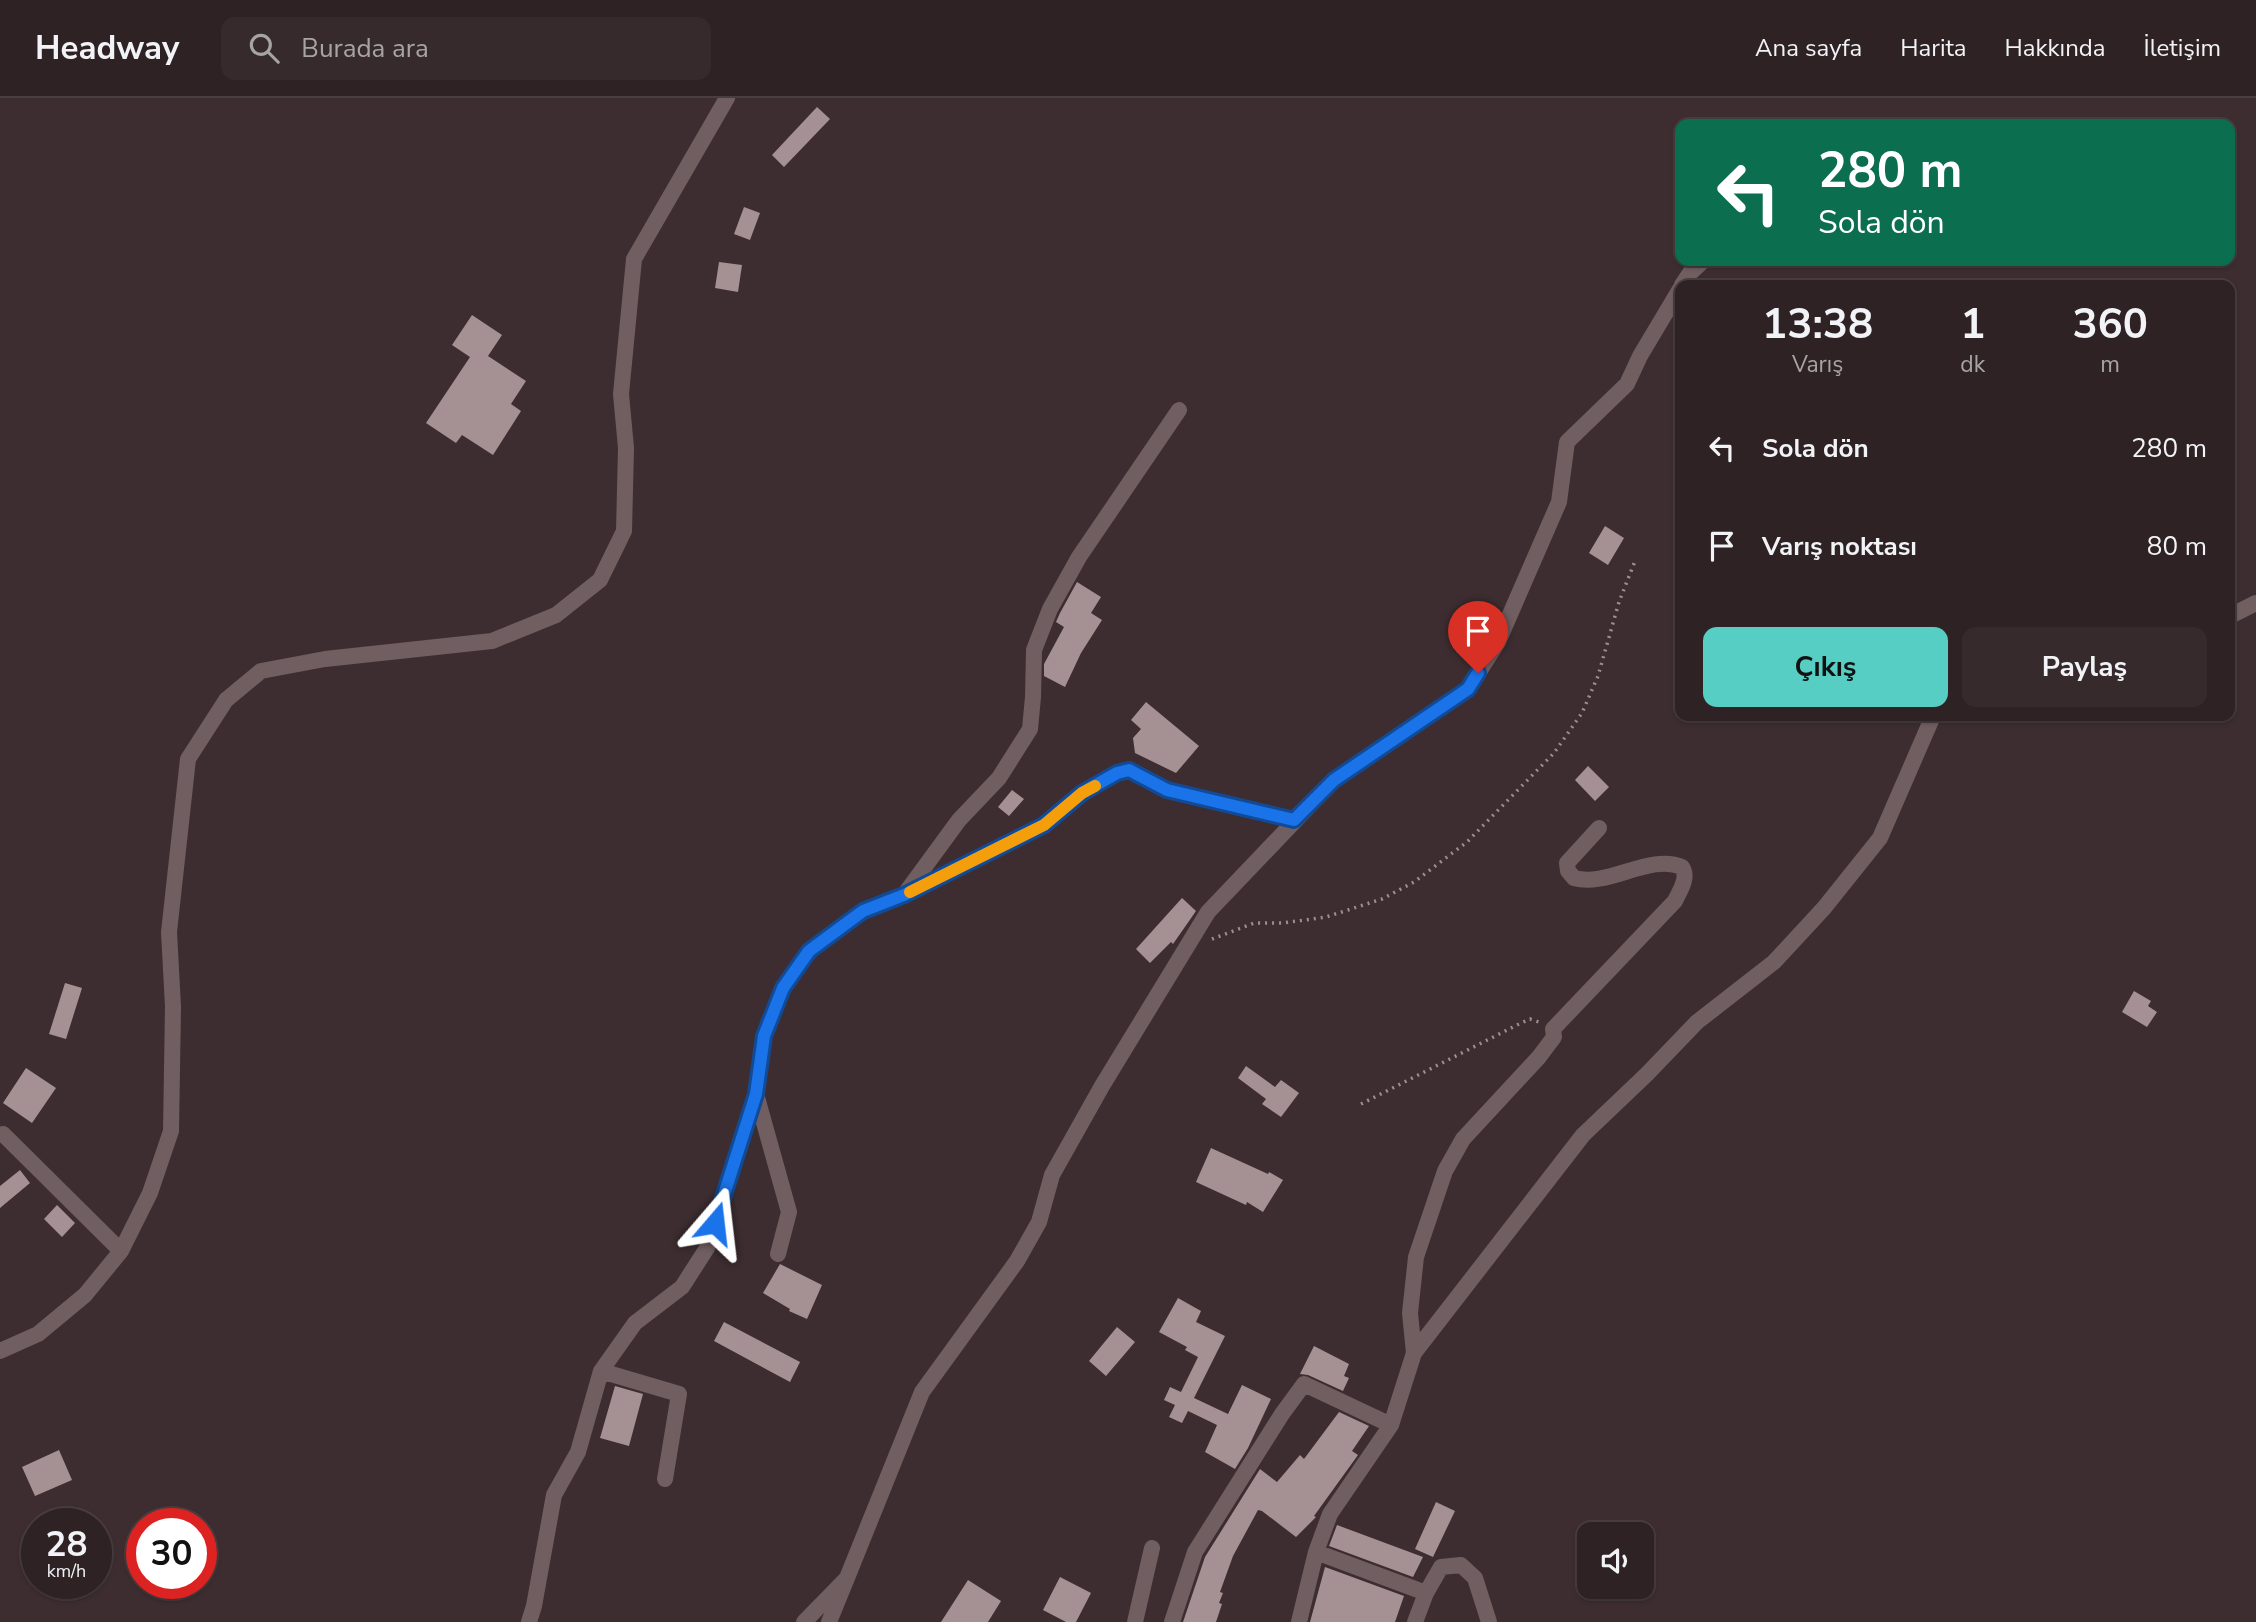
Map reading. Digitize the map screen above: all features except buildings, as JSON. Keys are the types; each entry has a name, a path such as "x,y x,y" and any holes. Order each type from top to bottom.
{"street":[{"path":"0,1351 38,1334 85,1295 121,1251 150,1193 171,1131 173,1007 169,932 188,759 226,700 261,671 325,659 492,641 556,615 600,580 624,531 626,448 621,394 634,259 727,98"},
{"path":"1685,280 1697,266"},
{"path":"829,1622 922,1392 1017,1261 1039,1222 1052,1175 1102,1086 1208,912 1334,780 1468,689 1498,642 1559,502 1567,442 1627,384 1640,355 1675,297"},
{"path":"904,895 959,820 999,778 1030,729 1034,697 1034,650 1050,609 1079,558 1179,410"},
{"path":"2235,613 2256,603"},
{"path":"1299,1622 1316,1552 1330,1514 1391,1425 1414,1353 1583,1135 1697,1022 1774,962 1824,908 1881,838 1931,721"},
{"path":"529,1622 554,1495 578,1452 601,1371 635,1323 682,1287 707,1248 756,1094 764,1036 783,988 809,951 863,911 904,895 1044,825 1082,793 1117,773 1129,770 1167,790 1294,820"},
{"path":"1414,1353 1410,1313 1416,1257 1445,1171 1463,1139 1539,1056 1554,1037 1553,1030 1675,901 1685,878 1682,867 1669,863 1601,878 1574,878 1568,871 1567,863 1599,828"},
{"path":"756,1094 789,1212 778,1254"},
{"path":"3,1134 121,1251"},
{"path":"601,1371 679,1394 665,1479"},
{"path":"1172,1622 1195,1552 1282,1414 1304,1384 1391,1425"},
{"path":"1135,1622 1152,1548"},
{"path":"1316,1552 1426,1593"},
{"path":"1415,1622 1426,1593 1441,1567 1461,1565 1475,1578 1489,1622"},
{"path":"804,1622 847,1578"}],"path":[{"path":"1210,941 1254,923 1283,923 1326,917 1382,899 1414,882 1468,842 1554,753 1582,713 1598,676 1619,602 1635,561"},
{"path":"1361,1104 1530,1019 1553,1030"}],"slow traffic":[{"path":"910,892 1044,825 1082,793 1095,786"}],"route":[{"path":"715,1223 756,1094 764,1036 783,988 809,951 863,911 904,895 1044,825 1082,793 1117,773 1129,770 1167,790 1294,820 1334,780 1468,689 1478,673"}]}
